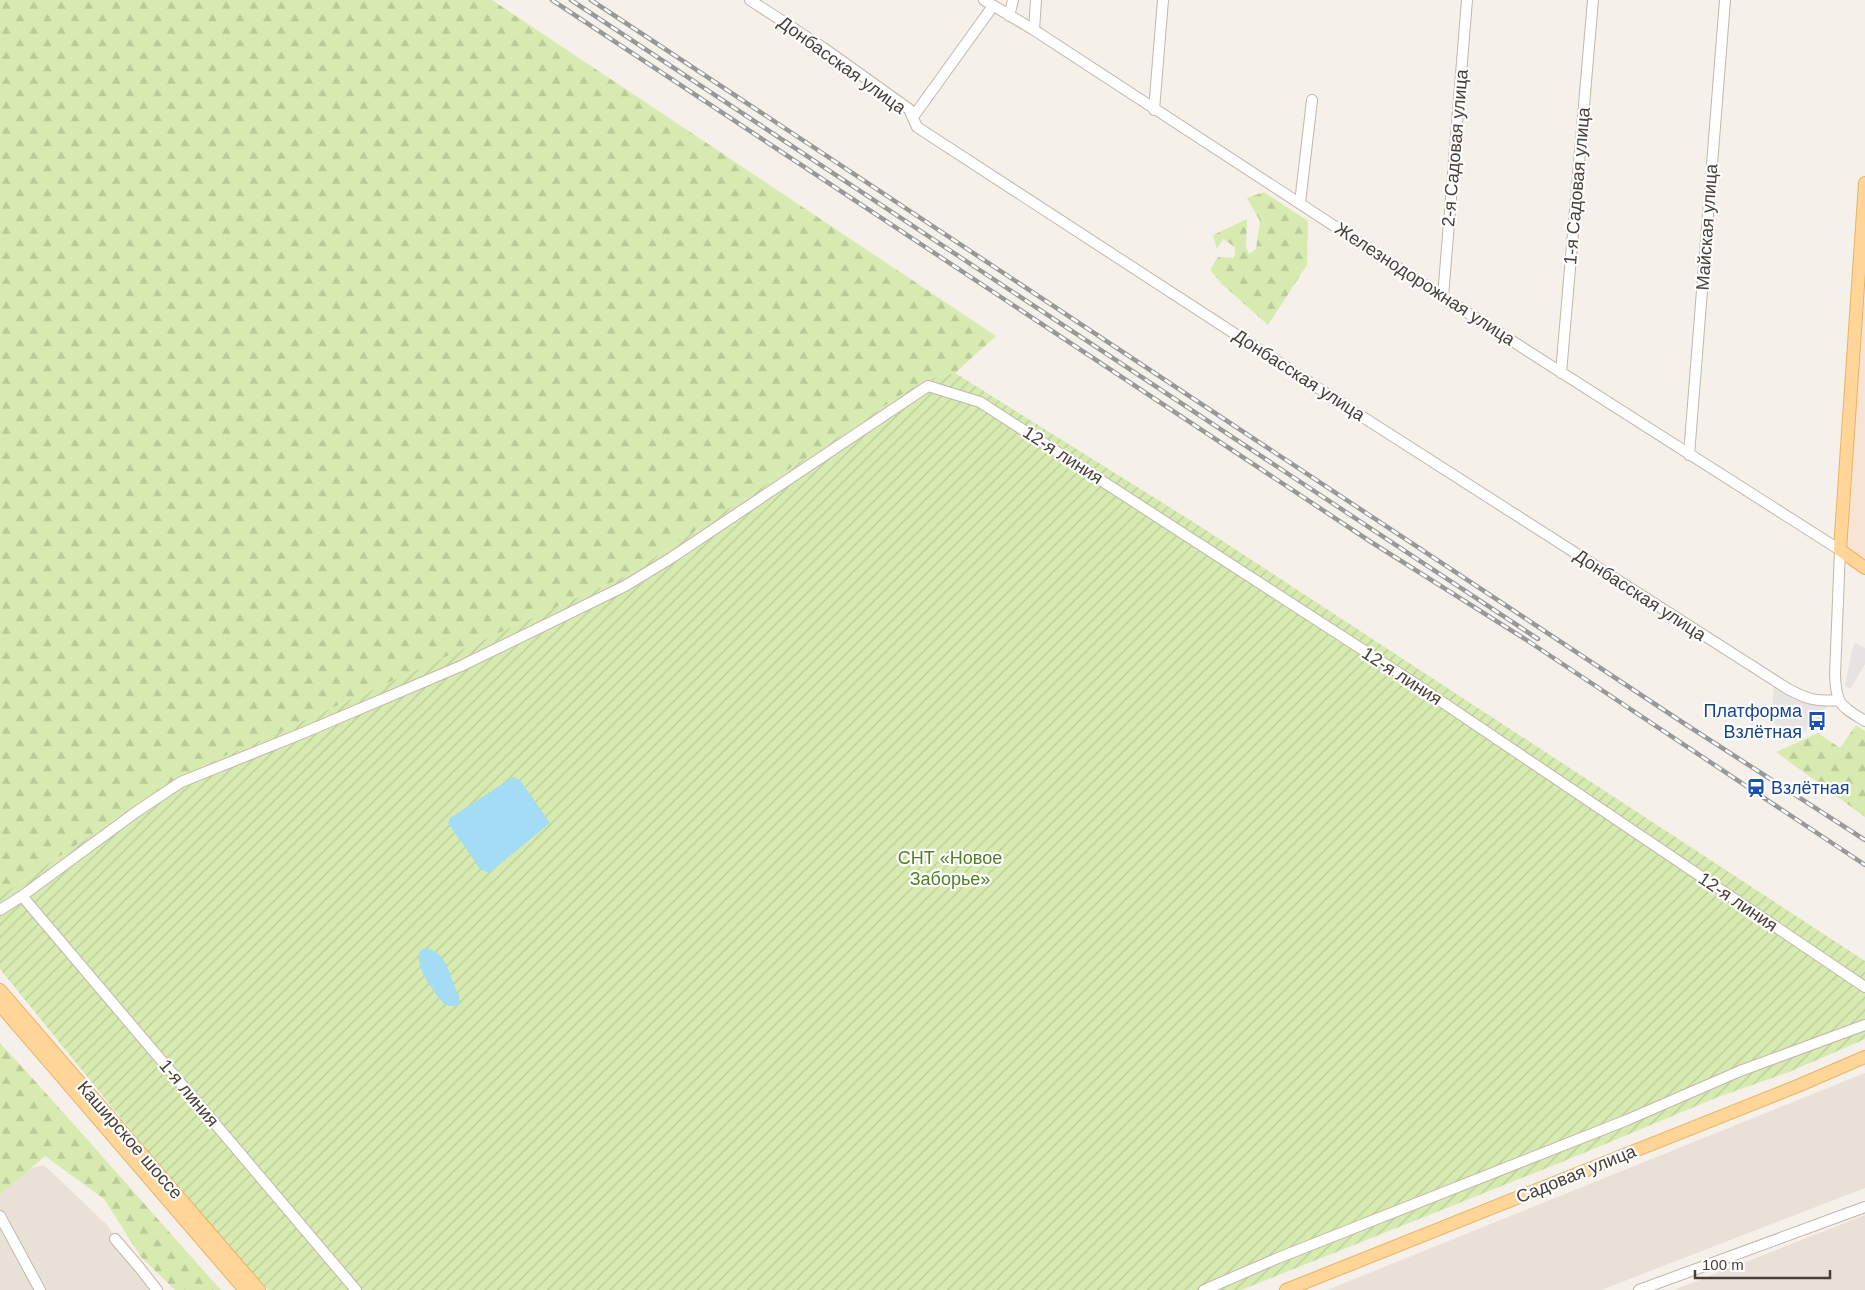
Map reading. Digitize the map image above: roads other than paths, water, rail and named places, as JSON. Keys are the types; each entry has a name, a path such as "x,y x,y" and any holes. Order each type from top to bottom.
{"main road":[{"path":"1840,550 1865,183"},
{"name":"Железнодорожная улица","path":"1840,550 1865,568"},
{"name":"Каширское шоссе","path":"0,990 259,1290"},
{"name":"Каширское шоссе","path":"0,1005 245,1290"},
{"name":"Садовая улица","path":"1286,1290 1800,1085 1865,1057"}],"street":[{"name":"Донбасская улица","path":"750,0 825,49 909,109 917,126 1726,650 1801,696 1821,702 1838,700"},
{"path":"1009,16 1013,0"},
{"path":"1034,30 1036,0"},
{"path":"1154,110 1163,0"},
{"name":"2-я Садовая улица","path":"1443,297 1467,0"},
{"name":"1-я Садовая улица","path":"1561,373 1593,0"},
{"name":"Майская улица","path":"1689,455 1725,0"},
{"path":"913,117 989,3"},
{"name":"Железнодорожная улица","path":"989,3 1034,30 1154,110 1561,373 1840,550"},
{"path":"1300,203 1312,100"},
{"name":"12-я линия","path":"22,896 136,812 181,782 303,733 452,669 626,586 671,558 928,386 980,402 1408,679 1865,987"},
{"path":"1840,550 1834,675 1838,700 1847,710 1865,721"},
{"path":"0,910 22,896"},
{"name":"1-я линия","path":"22,896 356,1290"},
{"path":"1204,1290 1278,1258 1627,1120 1740,1071 1865,1025"},
{"path":"1639,1290 1865,1207"},
{"path":"0,1216 40,1290"},
{"path":"115,1239 157,1290"}],"water":[{"path":"513,777 520,780 550,823 489,873 480,869 448,823 450,818"},
{"path":"425,948 438,954 447,966 459,996 460,1003 457,1006 444,1004 426,980 419,959 419,952"}],"railway":[{"path":"552,0 1371,542 1525,639 1865,865"},
{"path":"571,0 1538,639"},
{"path":"591,0 1685,724 1865,840"}],"place":[{"name":"Платформа Взлётная","path":"1817,721"},
{"name":"Взлётная","path":"1756,788"}],"park label":[{"name":"СНТ «Новое Заборье»","path":"950,868"}]}
